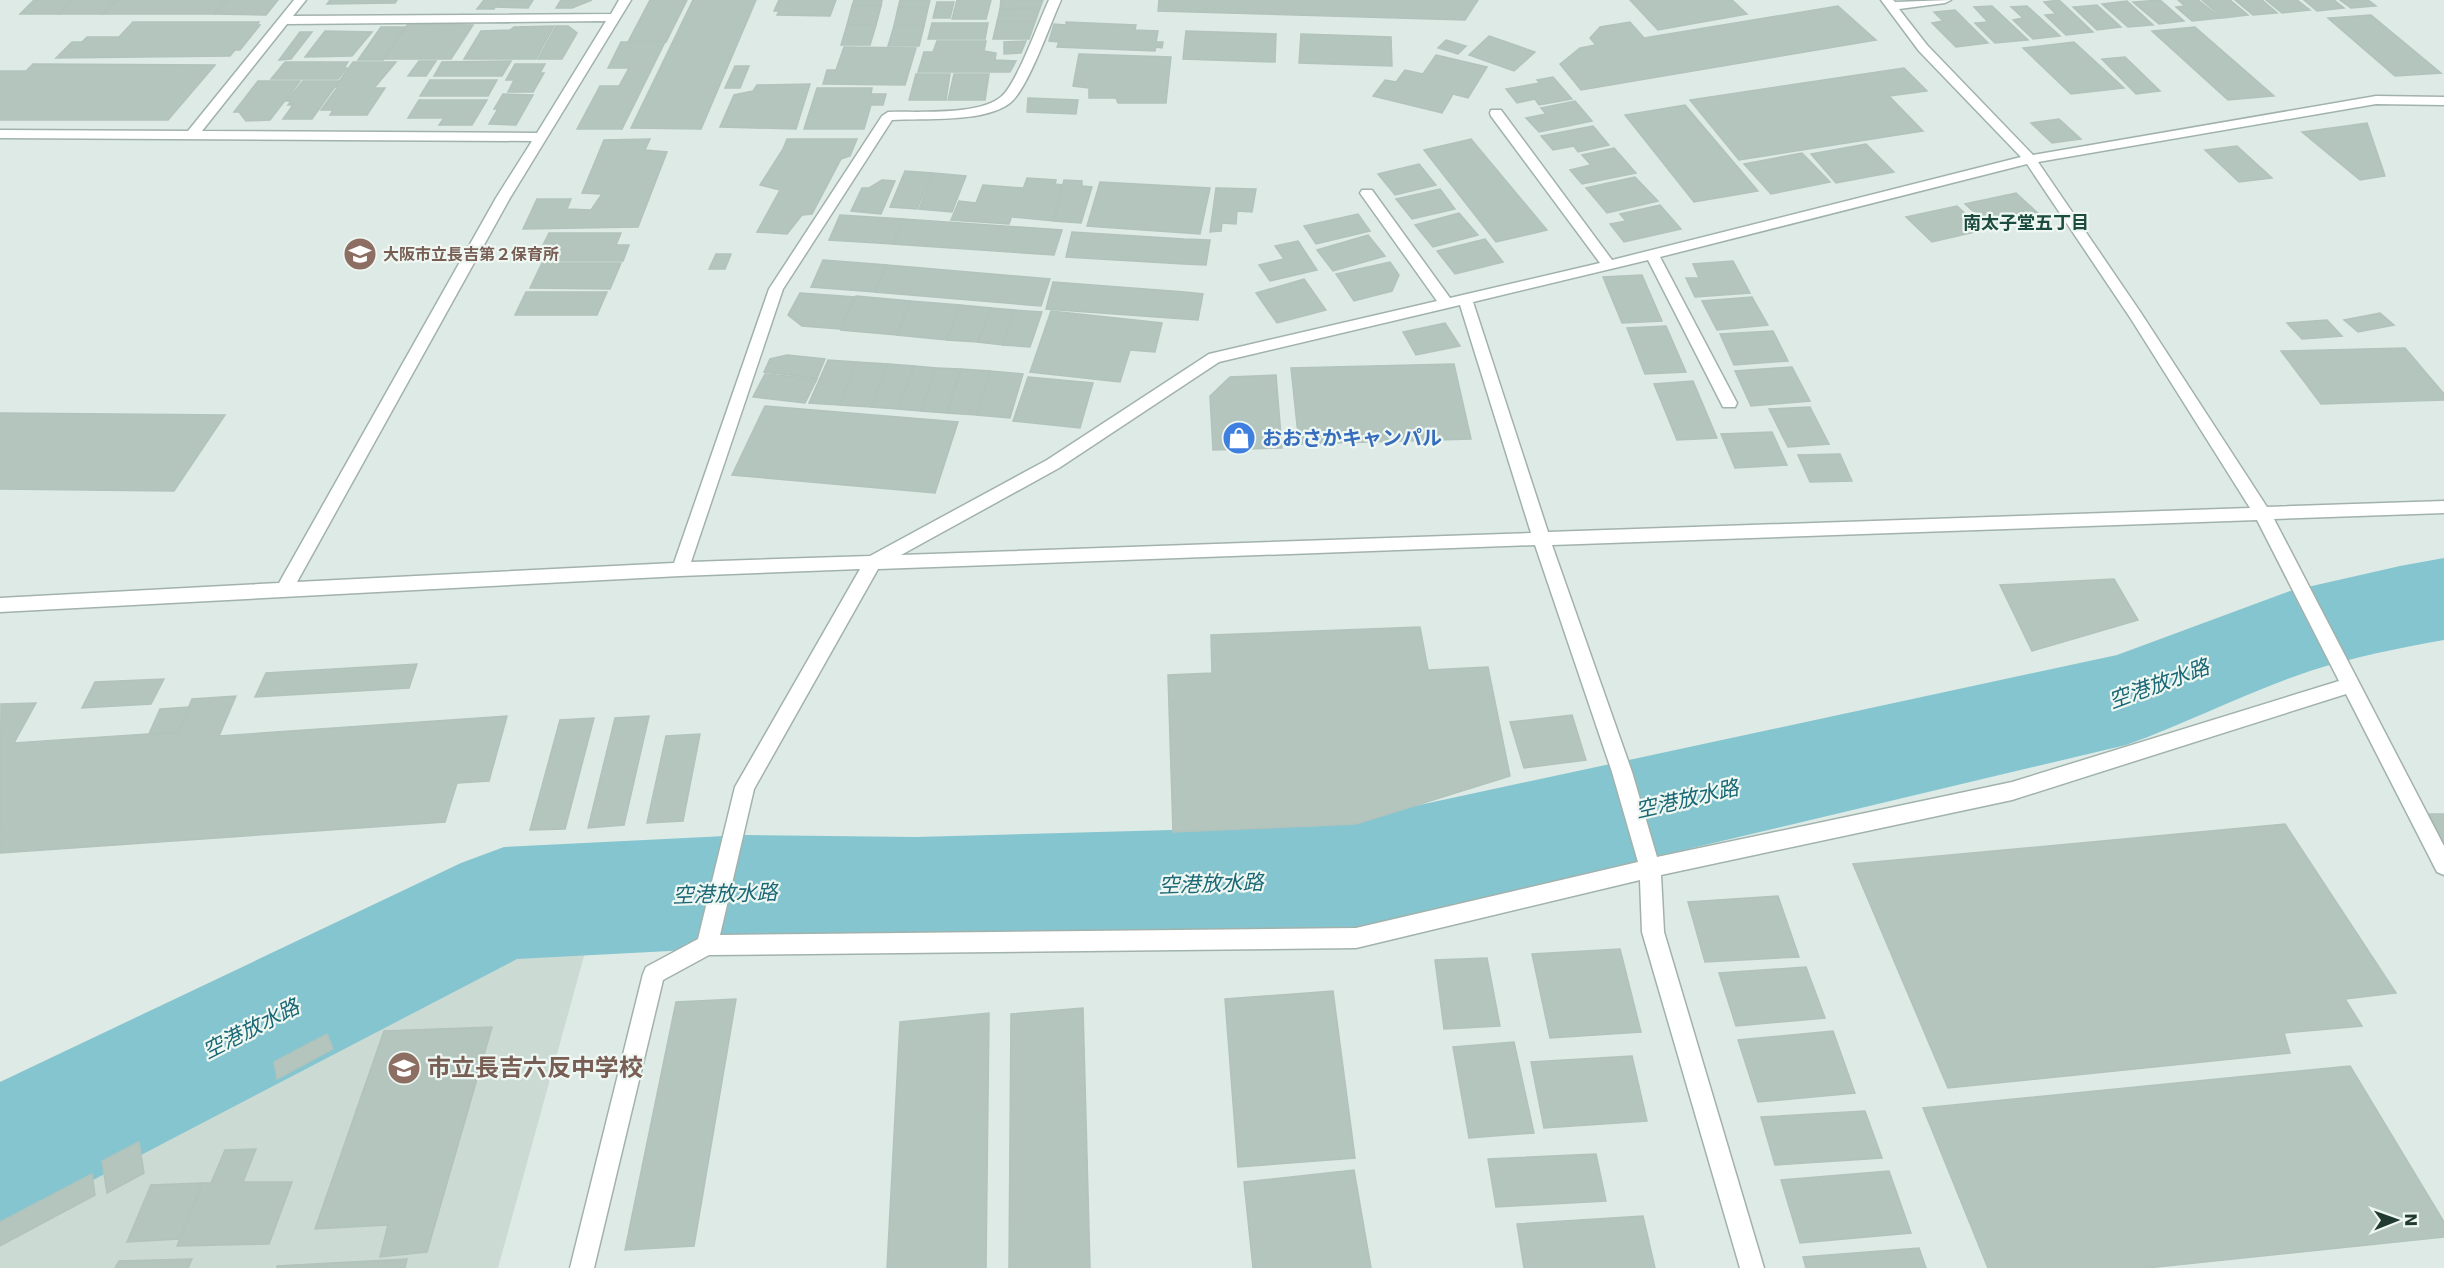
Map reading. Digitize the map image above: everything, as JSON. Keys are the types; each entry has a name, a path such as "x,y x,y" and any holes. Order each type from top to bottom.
{"street":[{"path":"193,134 300,0"},
{"path":"284,590 503,198 625,0"},
{"path":"680,569 776,289 888,116 987,110 1008,99 1055,0"},
{"path":"1889,3 1945,0"},
{"path":"1889,3 1923,48 2030,159 2136,316 2263,515 2444,866"},
{"path":"284,20 614,17"},
{"path":"707,945 745,787 873,562 1053,464 1214,358 1609,265 2030,159 2376,100 2444,101"},
{"path":"1496,112 1609,265"},
{"path":"0,134 540,137"},
{"path":"1367,193 1446,303"},
{"path":"1652,254 1729,403"},
{"path":"1465,299 1542,540 1622,772 1650,868 1653,932 1752,1268"},
{"path":"0,605 680,569 2444,507"},
{"path":"582,1268 654,974 707,945 1356,938 1650,868 2012,791 2351,685"}],"shaded area":[{"name":"市立長吉六反中学校","path":"592,927 498,1268 0,1268 0,1201 511,935"}],"building":[{"path":"34,0 73,0 59,14 20,14"},
{"path":"73,0 117,0 103,14 59,14"},
{"path":"117,0 227,0 215,14 103,14"},
{"path":"227,0 278,0 266,15 215,14"},
{"path":"330,0 397,0 395,3 327,4"},
{"path":"484,0 500,0 494,9 477,9"},
{"path":"500,0 533,0 528,8 495,7"},
{"path":"561,0 592,0 572,8 556,8"},
{"path":"650,0 687,0 666,42 628,42"},
{"path":"693,0 756,0 701,129 631,128"},
{"path":"779,0 836,0 830,16 777,15 779,11 774,11"},
{"path":"854,0 882,0 881,6 852,6"},
{"path":"900,0 930,0 928,8 898,8"},
{"path":"957,0 991,0 986,19 952,19"},
{"path":"1001,0 1043,0 1040,8 1000,9"},
{"path":"1159,0 1478,0 1465,20 1158,11"},
{"path":"1630,0 1732,0 1747,14 1658,30"},
{"path":"2059,0 2093,32 2066,35 2045,15 2056,14 2044,2"},
{"path":"2160,0 2184,21 2159,24 2133,2"},
{"path":"2178,0 2198,0 2221,18 2192,21 2176,7 2185,6"},
{"path":"2202,0 2230,0 2248,15 2223,18"},
{"path":"2235,0 2262,0 2277,13 2253,15"},
{"path":"2266,0 2297,0 2310,10 2282,13"},
{"path":"2304,0 2334,0 2344,8 2317,11"},
{"path":"2340,0 2368,0 2376,6 2351,8"},
{"path":"2127,1 2153,25 2128,27 2102,4"},
{"path":"937,2 954,2 950,18 933,18"},
{"path":"2097,5 2121,27 2097,30 2073,7"},
{"path":"852,6 881,6 876,25 847,25"},
{"path":"1838,6 1876,40 1581,90 1560,64 1580,48 1596,45 1590,38 1600,27 1630,22 1644,38"},
{"path":"1992,6 2028,40 1995,43 1975,23 1988,22 1974,7"},
{"path":"2027,6 2060,36 2033,39 2013,20 2023,18 2011,7"},
{"path":"898,8 928,8 924,26 894,26"},
{"path":"1040,8 1035,22 997,22 1000,9"},
{"path":"1955,10 1988,43 1956,47 1932,23 1943,21 1934,12"},
{"path":"2371,15 2441,73 2395,76 2328,18"},
{"path":"133,22 259,22 257,25 260,25 240,50 235,50 230,56 56,58 72,42 82,42 87,37 119,37"},
{"path":"997,22 1035,22 1029,39 993,39"},
{"path":"1066,22 1136,25 1135,30 1158,31 1156,42 1163,42 1162,48 1156,47 1155,51 1057,47 1059,42 1049,41 1054,24 1066,25"},
{"path":"932,23 988,23 985,39 928,39"},
{"path":"408,24 473,25 451,59 384,59"},
{"path":"847,25 876,25 870,45 841,45"},
{"path":"554,26 536,59 464,59 481,31"},
{"path":"556,26 568,26 577,33 562,59 538,59"},
{"path":"894,26 924,26 919,46 888,46"},
{"path":"381,27 405,27 383,60 358,60"},
{"path":"2195,27 2274,96 2228,100 2152,31"},
{"path":"325,31 372,32 352,56 305,57"},
{"path":"1186,31 1276,34 1275,62 1183,59"},
{"path":"300,32 312,32 291,59 279,60"},
{"path":"1301,34 1391,37 1392,66 1299,63"},
{"path":"1489,36 1535,52 1514,71 1469,55"},
{"path":"1446,40 1466,46 1458,54 1438,48"},
{"path":"937,41 986,41 984,51 996,53 995,60 1016,61 1010,72 918,72 924,52 933,52"},
{"path":"1026,41 1021,53 1004,54 1004,42"},
{"path":"621,42 665,42 622,129 577,129 600,86 619,86 629,68 608,68"},
{"path":"2074,42 2124,88 2071,94 2023,48"},
{"path":"844,47 916,48 905,85 823,84 827,70 836,70"},
{"path":"1079,54 1171,57 1166,103 1118,103 1116,98 1089,98 1089,88 1073,86"},
{"path":"1436,55 1487,67 1468,98 1453,94 1442,113 1373,96 1385,80 1396,82 1405,70 1423,74"},
{"path":"2125,57 2160,91 2136,94 2102,59"},
{"path":"419,61 436,61 426,76 408,76"},
{"path":"511,61 502,76 434,76 442,62"},
{"path":"285,62 348,62 344,68 347,68 338,79 271,79"},
{"path":"353,62 396,62 375,87 335,87"},
{"path":"33,64 215,65 168,120 0,120 0,71 26,71"},
{"path":"515,64 545,64 540,73 544,73 533,92 508,92 514,80 506,80"},
{"path":"735,66 749,66 740,88 725,88"},
{"path":"1904,68 1927,91 1889,96 1923,131 1739,160 1690,100"},
{"path":"916,74 950,74 946,100 909,100"},
{"path":"954,74 989,74 985,100 948,100"},
{"path":"1553,77 1572,99 1539,105 1535,99 1517,103 1506,89 1540,83 1537,80"},
{"path":"430,80 497,80 488,96 420,96"},
{"path":"258,81 300,81 270,120 246,121 239,112 234,112"},
{"path":"303,81 339,81 312,119 283,119 293,105 288,105 291,101 286,101"},
{"path":"810,84 796,129 720,127 734,95 753,91 757,85"},
{"path":"337,88 385,88 367,115 330,115 333,110 321,110"},
{"path":"817,88 872,88 871,94 886,94 883,105 871,105 864,129 804,129"},
{"path":"503,94 533,95 516,125 489,124 498,109 494,109"},
{"path":"1028,98 1078,100 1076,114 1027,112"},
{"path":"419,100 487,100 472,125 439,125 444,118 408,118"},
{"path":"1575,101 1592,121 1539,132 1526,118 1546,114 1541,108"},
{"path":"1685,105 1758,191 1694,202 1625,115"},
{"path":"2059,119 2081,139 2052,143 2031,123"},
{"path":"2367,123 2385,176 2360,180 2302,132"},
{"path":"1593,126 1609,145 1578,152 1574,146 1553,150 1541,136"},
{"path":"650,139 645,150 667,152 638,227 523,229 537,199 571,199 567,209 591,210 602,194 582,193 604,140"},
{"path":"787,139 857,139 850,156 841,159 812,214 802,215 787,234 757,232 780,190 760,185"},
{"path":"1471,139 1547,230 1496,242 1424,150"},
{"path":"1866,144 1894,172 1836,183 1811,154"},
{"path":"2237,146 2272,178 2239,182 2205,150"},
{"path":"1614,148 1636,173 1582,184 1570,170 1591,165 1582,155"},
{"path":"1802,153 1830,182 1771,194 1744,164"},
{"path":"1419,164 1436,185 1395,195 1378,174"},
{"path":"905,171 932,173 917,209 890,207"},
{"path":"933,173 966,176 952,212 919,209"},
{"path":"1635,177 1658,201 1607,213 1586,188"},
{"path":"1027,178 1056,180 1055,184 1062,185 1054,221 1013,217"},
{"path":"882,180 895,181 881,214 851,211 862,188 869,188"},
{"path":"1064,180 1082,181 1082,186 1092,187 1081,223 1054,221"},
{"path":"1100,182 1210,188 1200,234 1087,226"},
{"path":"983,185 1022,188 1009,224 951,220 959,201 976,203"},
{"path":"1216,188 1256,189 1252,212 1237,211 1236,224 1222,223 1221,231 1210,232"},
{"path":"1440,189 1455,209 1412,219 1396,199"},
{"path":"2016,193 2040,215 1989,226 1965,204"},
{"path":"1660,205 1681,229 1624,242 1610,224 1626,221 1620,214"},
{"path":"1957,206 1983,230 1932,242 1906,217"},
{"path":"1459,213 1478,235 1433,247 1415,225"},
{"path":"1358,214 1370,231 1316,244 1304,226"},
{"path":"840,215 903,219 893,244 829,240"},
{"path":"903,219 1062,230 1054,255 893,244"},
{"path":"1072,232 1210,240 1206,265 1066,257"},
{"path":"549,233 621,233 616,245 629,245 623,261 535,261"},
{"path":"1368,235 1385,256 1333,271 1317,250"},
{"path":"1485,239 1503,262 1455,274 1437,251"},
{"path":"1298,241 1317,270 1270,281 1259,265 1284,259 1275,246"},
{"path":"716,254 731,254 725,269 709,269"},
{"path":"823,260 887,265 875,292 811,287"},
{"path":"1733,261 1750,293 1695,297 1686,278 1699,278 1693,264"},
{"path":"1390,262 1399,275 1392,291 1354,301 1336,274"},
{"path":"542,263 621,263 610,289 530,288"},
{"path":"887,265 1050,279 1041,306 875,292"},
{"path":"1642,275 1662,321 1622,323 1603,277"},
{"path":"1304,279 1326,310 1277,323 1256,293"},
{"path":"1053,282 1203,294 1198,320 1046,309"},
{"path":"526,292 607,292 597,315 515,315"},
{"path":"800,293 855,297 840,329 802,326 788,315"},
{"path":"856,296 910,301 897,335 841,330"},
{"path":"1752,297 1768,325 1717,330 1702,301"},
{"path":"910,301 960,305 947,340 897,335"},
{"path":"960,305 991,308 978,342 947,340"},
{"path":"991,308 1014,310 1003,345 978,342"},
{"path":"1014,310 1042,312 1030,347 1003,345"},
{"path":"1051,311 1162,323 1155,352 1130,350 1120,382 1030,372"},
{"path":"2380,313 2394,325 2358,332 2344,320"},
{"path":"2327,320 2342,336 2302,339 2287,323"},
{"path":"1445,323 1460,346 1416,355 1403,332"},
{"path":"1666,326 1686,372 1645,374 1627,328"},
{"path":"1773,331 1788,361 1734,365 1720,334"},
{"path":"2405,348 2444,394 2444,400 2321,404 2281,351"},
{"path":"787,355 825,359 817,378 764,372 770,359"},
{"path":"828,360 856,362 840,405 809,403"},
{"path":"856,362 888,364 871,407 840,405"},
{"path":"888,364 914,366 898,409 871,407"},
{"path":"1454,364 1471,439 1299,444 1291,368"},
{"path":"914,366 936,368 921,411 898,409"},
{"path":"1792,367 1810,401 1751,406 1735,371"},
{"path":"936,368 961,369 947,413 921,411"},
{"path":"961,369 990,371 977,415 947,413"},
{"path":"990,371 1023,374 1010,418 977,415"},
{"path":"765,374 817,379 805,403 753,397"},
{"path":"1276,375 1282,448 1213,450 1210,396 1230,377"},
{"path":"1028,377 1093,383 1080,428 1013,421"},
{"path":"1693,381 1717,438 1677,440 1654,384"},
{"path":"765,406 958,422 935,493 732,475"},
{"path":"1810,407 1829,444 1788,447 1769,409"},
{"path":"0,413 225,415 174,491 0,489"},
{"path":"1772,432 1787,465 1735,468 1721,434"},
{"path":"1840,454 1852,481 1810,482 1798,455"},
{"path":"2114,579 2138,620 2032,651 2000,585"},
{"path":"1420,627 1428,670 1488,667 1510,776 1356,824 1173,832 1168,675 1212,673 1211,635"},
{"path":"417,664 409,688 255,697 266,673"},
{"path":"164,679 151,704 82,708 95,682"},
{"path":"236,696 219,736 507,716 489,781 457,783 445,822 0,853 1,704 36,703 14,743 178,732 192,699"},
{"path":"189,707 178,732 149,734 160,709"},
{"path":"1572,715 1586,760 1524,768 1510,722"},
{"path":"649,716 624,825 588,828 615,718"},
{"path":"594,718 565,829 530,830 560,720"},
{"path":"700,734 683,821 647,823 666,736"},
{"path":"2426,814 2444,814 2444,844"},
{"path":"2285,824 2396,993 2345,999 2362,1026 2284,1033 2290,1053 1948,1088 1853,864"},
{"path":"1778,896 1799,957 1705,962 1688,902"},
{"path":"1620,949 1641,1032 1550,1038 1532,954"},
{"path":"1487,958 1500,1026 1444,1029 1435,960"},
{"path":"1806,967 1825,1018 1736,1026 1719,973"},
{"path":"1333,991 1355,1158 1238,1167 1225,999"},
{"path":"736,999 694,1246 625,1250 676,1002"},
{"path":"1083,1008 1090,1268 1009,1268 1011,1014"},
{"path":"989,1013 986,1268 887,1268 900,1022"},
{"path":"492,1027 427,1252 380,1257 388,1225 315,1229 384,1031"},
{"path":"1833,1031 1855,1093 1758,1102 1738,1040"},
{"path":"327,1034 333,1049 277,1079 274,1062"},
{"path":"1514,1042 1534,1133 1469,1138 1453,1047"},
{"path":"1632,1056 1647,1121 1544,1128 1531,1062"},
{"path":"2350,1066 2444,1222 2444,1237 2147,1268 1988,1268 1923,1108"},
{"path":"1865,1111 1882,1158 1775,1165 1761,1117"},
{"path":"139,1142 144,1173 107,1193 102,1161"},
{"path":"256,1149 243,1182 292,1182 269,1244 177,1246 202,1183 211,1183 225,1150"},
{"path":"1596,1154 1606,1201 1496,1207 1488,1159"},
{"path":"1354,1170 1371,1268 1253,1268 1244,1182"},
{"path":"1889,1171 1911,1233 1800,1243 1781,1180"},
{"path":"92,1174 95,1195 0,1246 0,1222"},
{"path":"202,1183 180,1239 127,1242 151,1185"},
{"path":"1643,1216 1655,1268 1524,1268 1517,1224"},
{"path":"1919,1248 1926,1268 1806,1268 1803,1257"},
{"path":"192,1259 188,1268 115,1268 119,1261"},
{"path":"407,1259 405,1268 277,1268 277,1266"}],"waterway":[{"name":"空港放水路","path":"0,1154 504,903 746,891 916,893 1322,881 2126,699 2290,634 2400,607 2444,599"}],"place":[{"name":"大阪市立長吉第２保育所","path":"360,254"},
{"name":"おおさかキャンパル","path":"1239,438"},
{"name":"市立長吉六反中学校","path":"404,1068"}],"district":[{"name":"南太子堂五丁目","path":"2026,222"}]}
